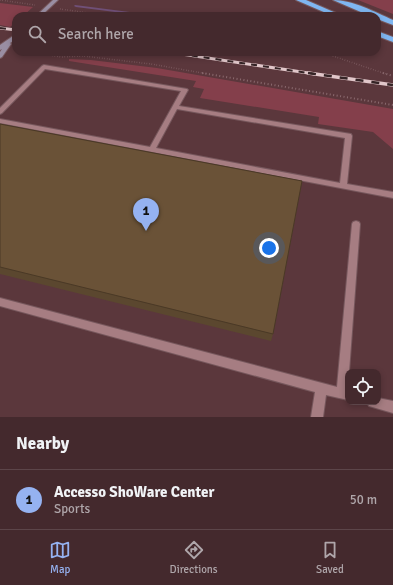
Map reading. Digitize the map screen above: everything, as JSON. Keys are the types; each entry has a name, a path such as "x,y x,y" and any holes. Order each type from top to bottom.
{"highway":[{"path":"300,0 329,12"},
{"path":"337,0 367,12"},
{"path":"381,18 393,23"},
{"path":"381,35 393,40"}],"main road":[{"path":"42,12 56,0"},
{"path":"0,48 10,42"},
{"path":"0,56 10,42"}],"lane":[{"path":"0,112 44,67 185,90 152,149"},
{"path":"176,106 349,136 343,186"},
{"path":"0,121 393,195"},
{"path":"347,369 356,224"},
{"path":"0,302 345,394"},
{"path":"317,417 321,388"},
{"path":"381,404 393,408"}],"path":[{"path":"55,56 83,56 151,64 393,105"},
{"path":"333,56 393,76"}],"shaded area":[{"path":"358,0 393,0 393,14"},
{"path":"0,3 33,7 27,12 12,12 12,25 10,27 0,25"},
{"path":"69,59 91,60 157,68 393,109 393,149 373,132 318,124 319,117 200,98 204,89 193,87 196,81 69,61"}],"building":[{"path":"0,124 302,181 273,334 0,267"}],"waterway":[{"path":"76,6 122,12"}],"railway":[{"path":"0,28 12,30"},
{"path":"195,56 314,74"},
{"path":"308,73 314,74"},
{"path":"314,74 393,85"}],"place":[{"name":"Accesso ShoWare Center","path":"146,231"}]}
